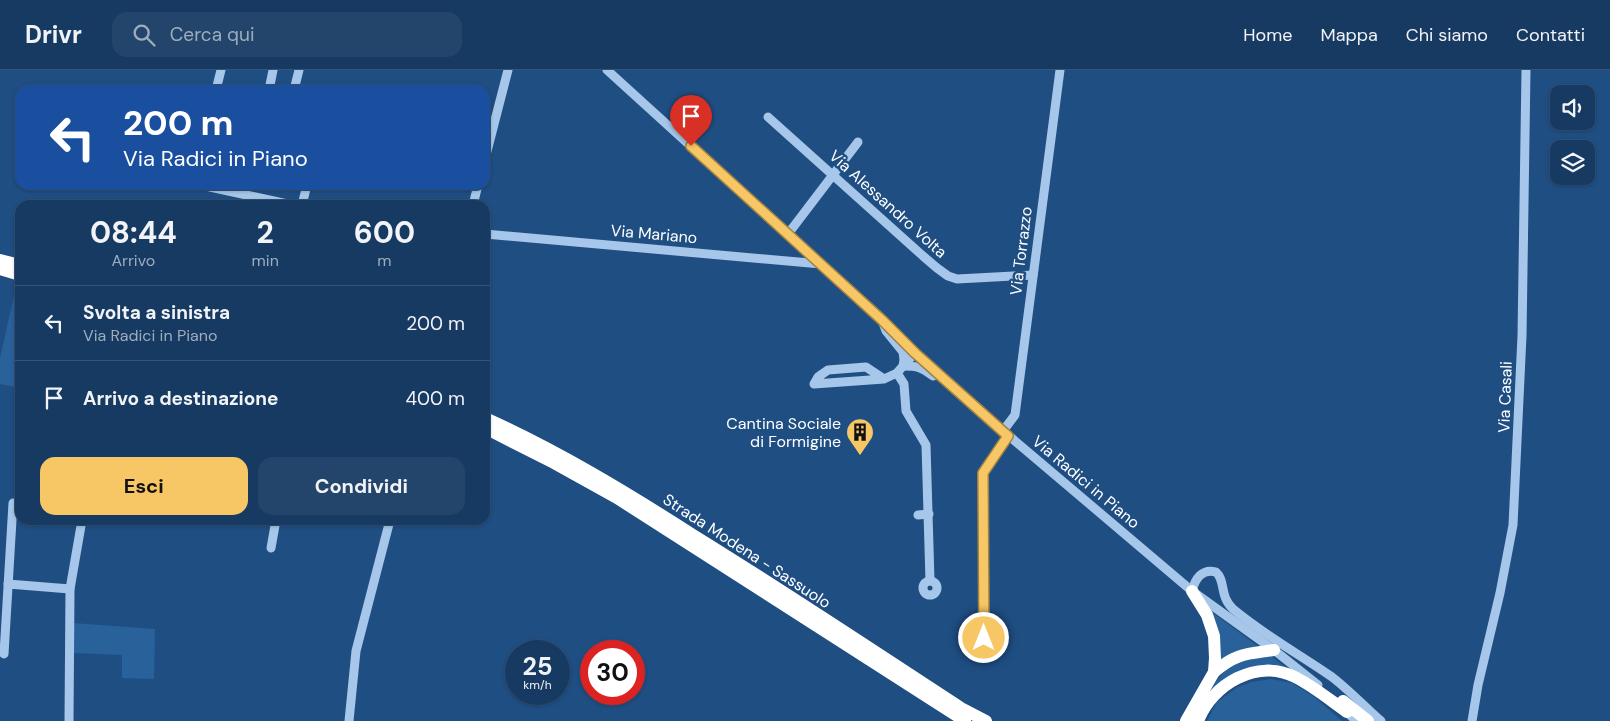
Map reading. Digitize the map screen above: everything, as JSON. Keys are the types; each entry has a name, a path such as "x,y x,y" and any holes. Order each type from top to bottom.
{"highway":[{"path":"0,260 15,264"},
{"path":"0,269 15,274"},
{"name":"Strada Modena - Sassuolo","path":"490,420 558,454 622,490 961,708 986,721"},
{"name":"Strada Modena - Sassuolo","path":"490,431 617,498 965,721"},
{"path":"1192,591 1207,615 1214,636 1214,672"},
{"path":"1186,721 1214,672 1241,654 1274,650"},
{"path":"1198,721 1205,706 1214,694 1230,682 1251,672 1276,671 1294,676 1347,712"},
{"path":"1325,690 1351,706 1368,721"}],"street":[{"path":"217,85 221,70"},
{"path":"270,85 273,70"},
{"path":"295,85 299,70"},
{"path":"490,140 508,70"},
{"name":"Via Radici in Piano","path":"607,70 882,320 915,353 1006,433 1192,591 1274,650 1325,690 1356,721"},
{"name":"Via Torrazzo","path":"984,638 983,473 1015,415 1060,70"},
{"name":"Via Casali","path":"1472,721 1478,685 1514,525 1522,336 1526,70"},
{"name":"Via Alessandro Volta","path":"768,117 923,256 948,276 964,279 1033,275"},
{"path":"788,234 858,142"},
{"path":"218,190 253,200"},
{"name":"Via Mariano","path":"490,234 821,264"},
{"path":"882,320 886,331 903,352 904,360 900,370 904,384 906,411 926,445 930,581"},
{"path":"884,380 876,372 866,367 847,368 828,370 818,377 814,384 884,380 900,370 915,353"},
{"path":"900,370 919,366 934,377 944,379"},
{"path":"4,654 13,503"},
{"path":"918,515 929,514"},
{"path":"69,721 70,589 81,525"},
{"path":"271,548 275,525"},
{"path":"349,721 356,651 389,525"},
{"path":"1192,591 1194,580 1200,575 1207,571 1216,572 1221,580 1224,597 1234,609 1275,640 1333,678 1381,721"},
{"path":"8,584 70,589"}],"shaded area":[{"path":"14,296 15,387 0,384 0,358"},
{"path":"1212,612 1260,648 1221,662 1219,637"},
{"path":"73,623 155,629 154,679 122,678 122,655 73,653"},
{"path":"1271,656 1291,672 1266,669 1204,702 1210,690 1230,667 1247,659"},
{"path":"1271,679 1292,683 1313,696 1342,721 1207,721 1217,702 1238,687 1252,682"}],"place":[{"name":"Cantina Sociale di Formigine","path":"860,456"}],"route":[{"path":"691,146 882,320 915,353 1008,436 983,473 984,638"}]}
